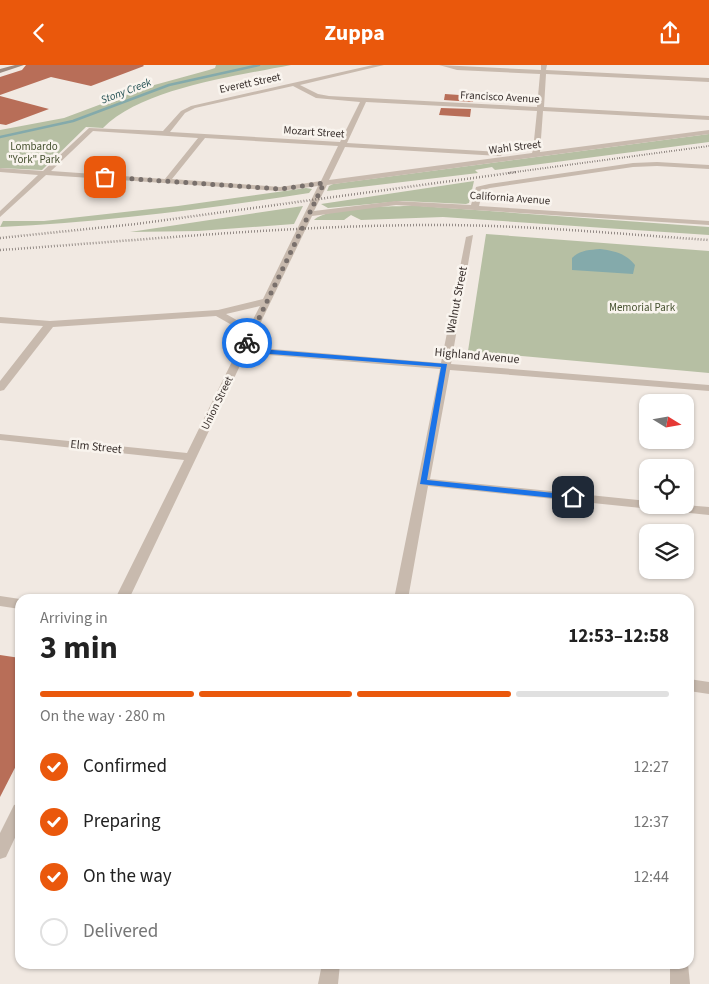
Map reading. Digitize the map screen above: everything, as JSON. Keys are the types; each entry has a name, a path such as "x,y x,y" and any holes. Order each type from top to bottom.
{"street":[{"path":"0,71 21,65"},
{"name":"Everett Street","path":"164,133 183,112 193,107 381,65"},
{"path":"442,65 457,68 544,69 709,80"},
{"path":"535,155 544,69"},
{"name":"Francisco Avenue","path":"292,84 316,96 364,100 709,118"},
{"name":"Union Street","path":"124,594 364,100"},
{"name":"Mozart Street","path":"44,173 91,129 535,155"},
{"name":"Wahl Street","path":"324,183 709,132"},
{"path":"167,181 203,136"},
{"path":"475,207 478,190 481,187 641,164 709,167"},
{"path":"0,170 280,189 324,183"},
{"path":"0,215 44,173"},
{"name":"California Avenue","path":"309,215 396,203 709,223"},
{"name":"Walnut Street","path":"402,594 470,237"},
{"path":"0,320 50,324 218,313 267,301"},
{"path":"218,313 252,332"},
{"path":"0,388 50,324"},
{"name":"Highland Avenue","path":"243,350 709,388"},
{"name":"Elm Street","path":"0,437 191,457"},
{"path":"423,482 639,504"},
{"path":"694,509 709,511"},
{"path":"0,601 15,603"},
{"path":"694,686 709,688"},
{"path":"0,851 15,820"},
{"path":"328,984 331,969"},
{"path":"679,969 680,984"}],"green space":[{"name":"Lombardo \"York\" Park","path":"216,65 291,65 218,79 166,93 142,103 120,114 103,128 86,127 42,170 0,168 0,130 64,118 147,87 215,68"},
{"path":"709,134 709,142 495,170 492,167 475,170 478,173 327,191 329,186 333,184"},
{"path":"474,181 469,203 466,204 402,201 328,208 321,204"},
{"path":"306,188 312,189 309,193 194,209 78,222 0,227 3,221 44,221 178,206"},
{"path":"303,206 294,224 198,231 130,232"},
{"path":"420,206 709,227 709,235 443,217 361,220 351,215 344,220 314,220 322,215 348,209"},
{"name":"Memorial Park","path":"486,234 709,251 709,373 468,351"}],"water":[{"path":"600,249 615,252 627,258 635,265 633,274 572,270 572,258 575,255 585,251"}],"building":[{"path":"26,65 144,66 91,86 51,77 0,95 0,77 22,70"},
{"path":"445,94 474,96 473,102 444,100"},
{"path":"0,96 49,109 6,125 0,124"},
{"path":"441,108 471,109 470,117 439,115"},
{"path":"0,655 15,657 15,768 0,797"}],"waterway":[{"name":"Stony Creek","path":"0,137 73,121 169,85 259,65"}],"railway":[{"path":"508,173 709,146"},
{"path":"0,238 136,224 517,172"},
{"path":"0,250 273,230 437,225 573,230 709,240"}],"way so far":[{"path":"105,177 280,189 324,183 247,343"}],"route":[{"path":"247,343 243,350 445,366 423,482 573,497"}]}
